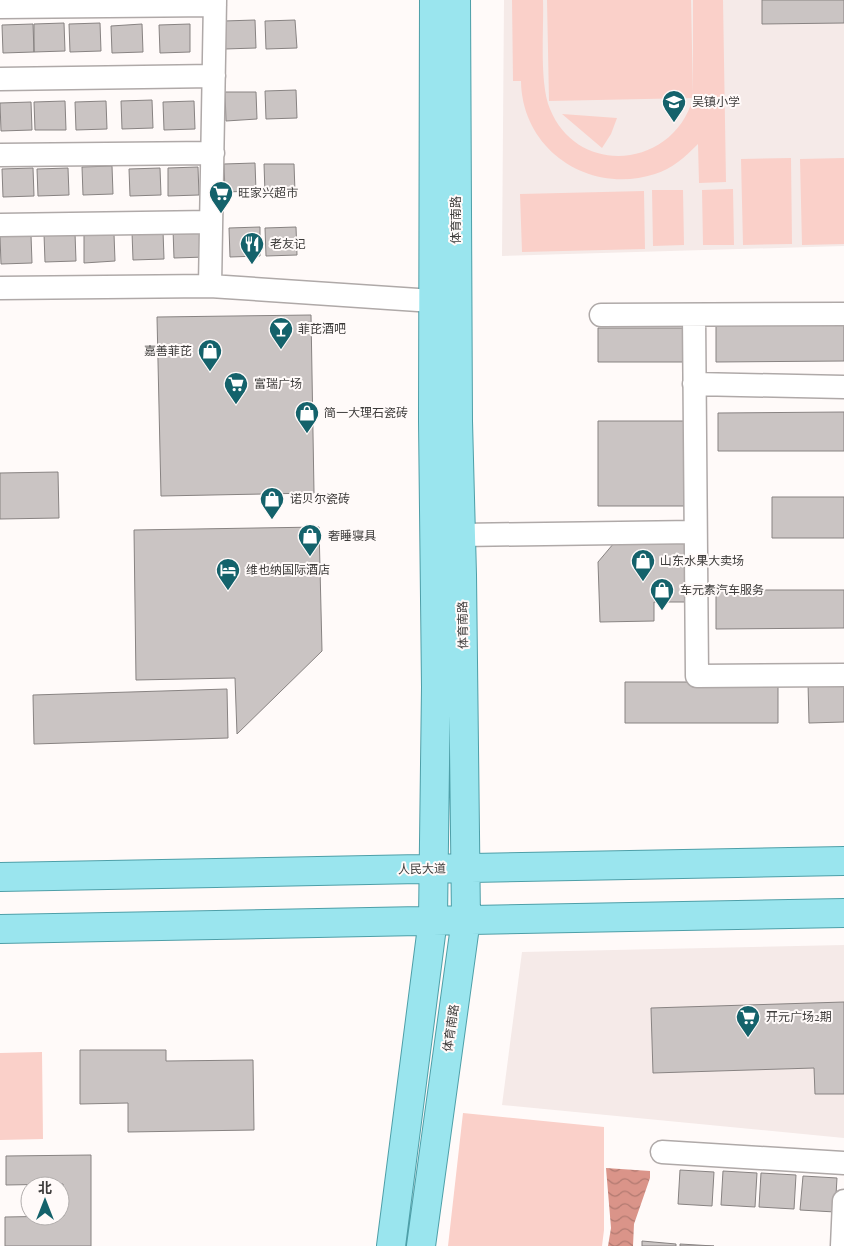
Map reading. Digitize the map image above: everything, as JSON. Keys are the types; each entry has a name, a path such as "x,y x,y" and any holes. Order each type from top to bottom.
{"main road":[{"name":"体育南路","path":"391,1246 434,919 436,678 434,0"},
{"name":"体育南路","path":"421,1246 466,919 457,319 456,0"},
{"name":"人民大道","path":"0,877 844,861"},
{"path":"0,929 434,919 844,913"}],"lane":[{"path":"0,7 215,2 210,286"},
{"path":"0,79 214,76"},
{"path":"0,155 212,153"},
{"path":"0,225 211,222"},
{"path":"0,288 210,286 434,301"},
{"path":"601,315 844,314"},
{"path":"694,315 697,676 844,676"},
{"path":"694,384 844,386"},
{"path":"461,535 695,532"},
{"path":"662,1152 844,1163"},
{"path":"842,1246 844,1201"}],"shaded area":[{"name":"吴镇小学","path":"504,0 844,0 844,246 502,256"},
{"path":"512,0 543,0 544,85 550,109 563,131 581,146 603,154 625,156 647,150 667,139 683,121 693,98 549,101 547,0 691,0 693,95 693,0 723,0 726,182 699,183 698,144 673,166 655,174 631,179 607,178 584,172 564,162 547,147 533,128 524,106 521,81 513,81"},
{"path":"562,114 617,118 611,134 602,148"},
{"path":"791,158 792,244 743,245 741,159"},
{"path":"844,158 844,244 802,245 800,159"},
{"path":"733,189 734,245 703,245 702,190"},
{"path":"652,190 683,190 684,245 653,246"},
{"path":"644,191 645,249 522,252 520,194"},
{"path":"844,945 844,1138 502,1105 522,952"},
{"path":"42,1052 43,1139 0,1140 0,1053"},
{"path":"463,1113 604,1127 604,1230 602,1246 448,1246"}],"water":[{"path":"606,1168 650,1171 650,1178 634,1224 633,1246 608,1246 611,1228"}],"building":[{"path":"762,0 844,0 844,23 762,24"},
{"path":"255,20 256,48 225,49 224,21"},
{"path":"295,20 297,48 266,49 265,21"},
{"path":"64,23 65,51 34,52 34,24"},
{"path":"100,23 101,51 70,52 69,24"},
{"path":"33,24 34,52 3,53 2,25"},
{"path":"142,24 143,52 112,53 111,26"},
{"path":"190,24 190,52 160,53 159,25"},
{"path":"296,90 297,118 266,119 265,91"},
{"path":"225,92 256,92 257,119 226,121"},
{"path":"152,100 153,128 122,129 121,101"},
{"path":"65,101 66,130 35,130 34,102"},
{"path":"106,101 107,129 76,130 75,102"},
{"path":"194,101 195,129 164,130 163,102"},
{"path":"31,102 32,130 1,131 0,103"},
{"path":"255,163 256,191 225,192 224,164"},
{"path":"264,164 294,164 295,192 265,193"},
{"path":"112,166 113,194 83,195 82,167"},
{"path":"198,167 199,195 168,196 168,168"},
{"path":"33,168 34,196 3,197 2,169"},
{"path":"68,168 69,195 38,196 37,169"},
{"path":"160,168 161,195 130,196 129,169"},
{"path":"260,227 260,256 230,257 229,228"},
{"path":"296,227 297,255 266,256 265,228"},
{"path":"204,228 205,257 174,258 173,229"},
{"path":"163,231 164,259 133,260 132,232"},
{"path":"75,233 76,261 45,262 44,234"},
{"path":"114,234 115,261 84,263 84,235"},
{"path":"31,235 32,263 1,264 0,236"},
{"name":"富瑞广场","path":"311,315 314,493 161,496 157,317"},
{"path":"844,323 844,361 716,362 716,324"},
{"path":"598,328 686,328 686,362 598,362"},
{"path":"844,412 844,451 718,451 718,413"},
{"path":"598,421 685,421 685,506 598,506"},
{"path":"58,472 59,518 0,519 0,473"},
{"path":"772,497 844,497 844,538 772,538"},
{"name":"维也纳国际酒店","path":"319,527 322,651 237,734 235,678 136,680 134,530"},
{"name":"山东水果大卖场","path":"686,542 687,602 654,602 654,621 600,622 598,562 614,543"},
{"path":"716,590 844,590 844,628 716,629"},
{"path":"625,682 778,682 778,723 625,723"},
{"path":"808,683 844,683 844,722 809,723"},
{"path":"227,689 228,738 34,744 33,695"},
{"name":"开元广场2期","path":"844,1002 844,1094 815,1094 814,1068 653,1073 651,1008"},
{"path":"80,1050 166,1050 166,1061 253,1060 254,1130 128,1132 128,1103 80,1104"},
{"path":"91,1155 91,1246 5,1246 5,1217 20,1217 20,1226 70,1226 70,1176 20,1176 20,1185 6,1185 6,1156"},
{"path":"680,1170 714,1172 712,1206 678,1204"},
{"path":"723,1171 757,1173 755,1207 721,1205"},
{"path":"761,1173 796,1175 794,1209 759,1207"},
{"path":"803,1176 837,1178 835,1212 800,1210"},
{"path":"642,1241 676,1244 676,1246 642,1246"},
{"path":"680,1244 714,1246 680,1246"}],"place":[{"name":"吴镇小学","path":"674,123"},
{"name":"旺家兴超市","path":"221,214"},
{"name":"老友记","path":"252,265"},
{"name":"菲芘酒吧","path":"281,350"},
{"name":"嘉善菲芘","path":"210,372"},
{"name":"富瑞广场","path":"236,405"},
{"name":"简一大理石瓷砖","path":"307,434"},
{"name":"诺贝尔瓷砖","path":"272,520"},
{"name":"奢睡寝具","path":"310,557"},
{"name":"山东水果大卖场","path":"643,582"},
{"name":"维也纳国际酒店","path":"228,591"},
{"name":"车元素汽车服务","path":"662,611"},
{"name":"开元广场2期","path":"748,1038"}]}
